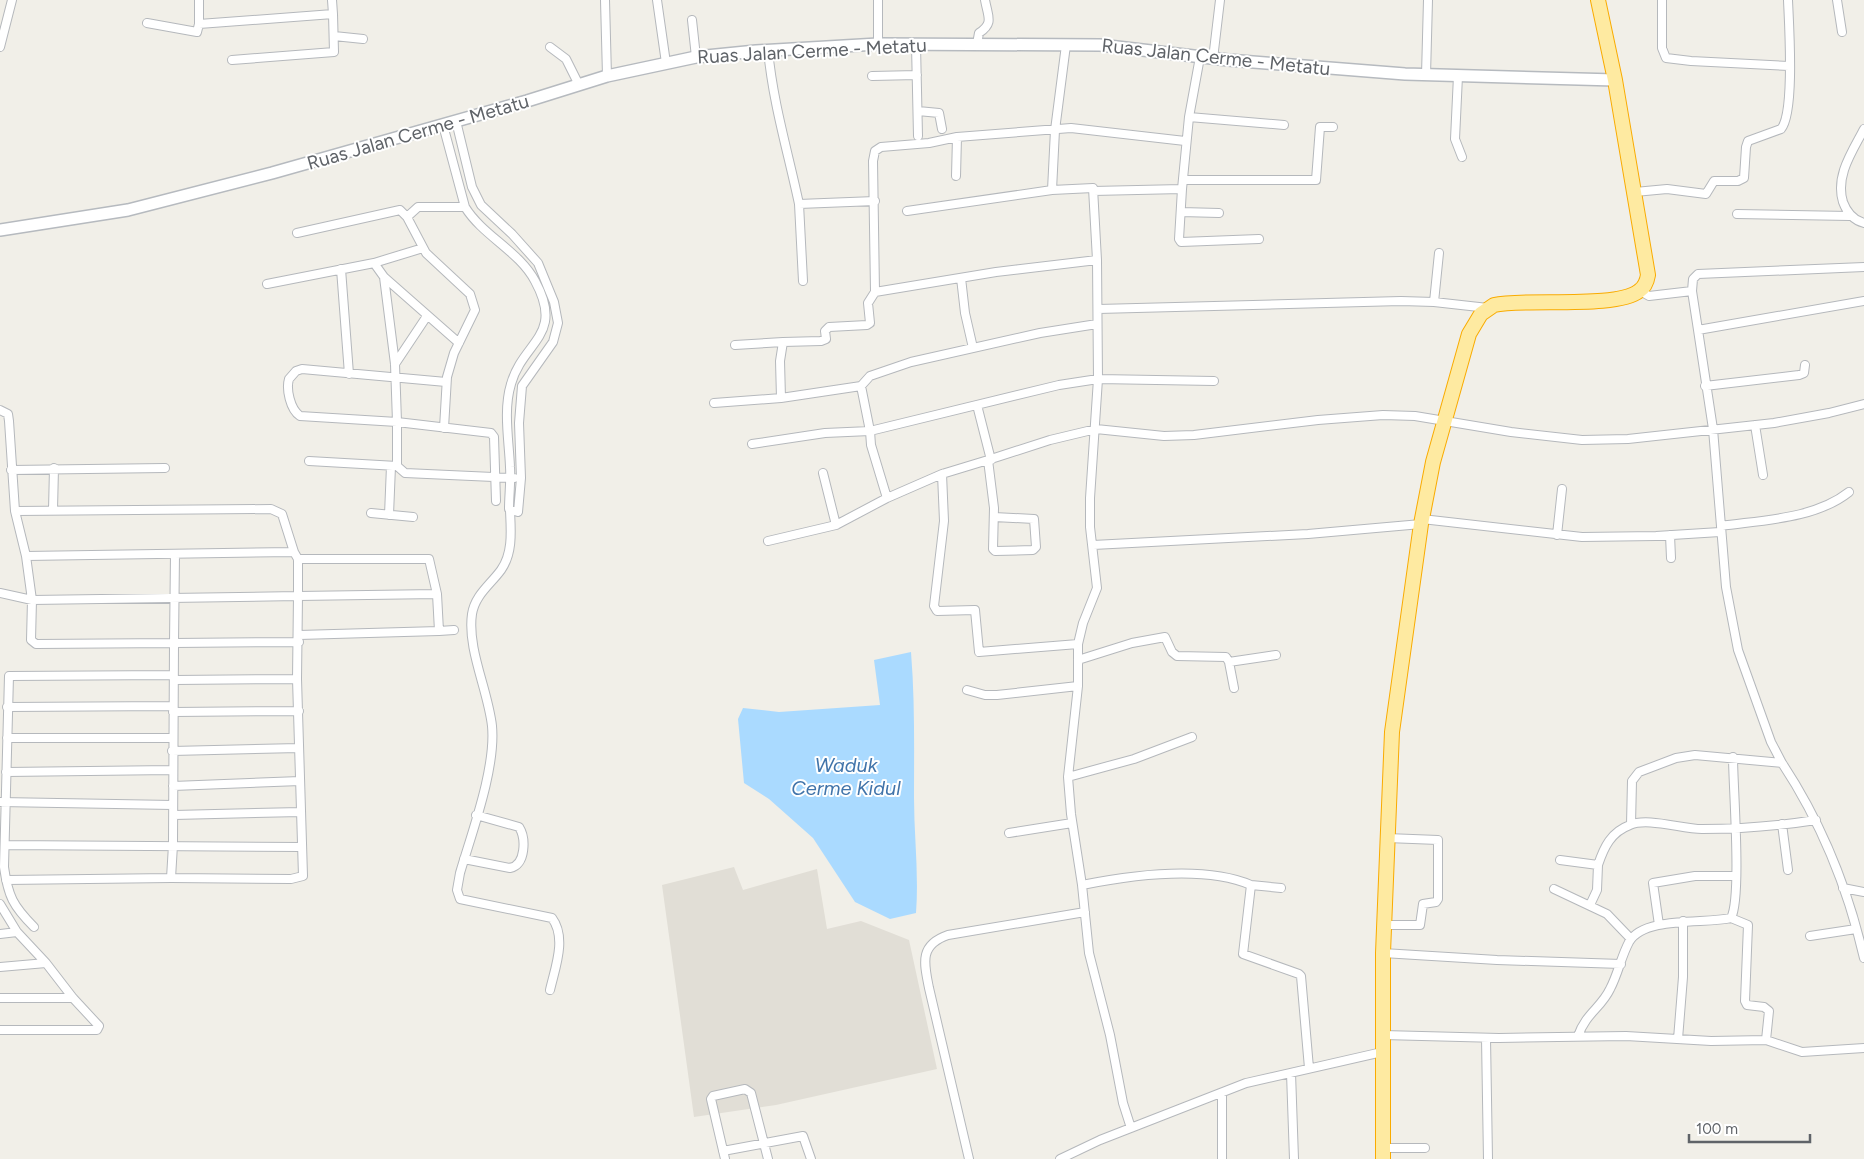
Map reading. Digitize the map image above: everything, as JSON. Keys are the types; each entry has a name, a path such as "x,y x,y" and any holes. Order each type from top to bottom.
{"highway":[{"path":"1383,1153 1384,925 1392,732 1422,522 1444,420 1469,334 1475,320 1488,308 1501,304 1610,299 1640,291 1648,275 1636,192 1598,0"}],"main road":[{"name":"Ruas Jalan Cerme - Metatu","path":"0,230 128,210 443,125 607,76 696,57 768,50 878,44 1100,45 1200,57 1426,75 1615,80"}],"street":[{"path":"0,47 12,0"},
{"path":"147,23 197,32 199,0"},
{"path":"232,60 334,52 332,0"},
{"path":"604,0 607,76"},
{"path":"657,0 666,63"},
{"path":"878,0 878,44"},
{"path":"977,44 979,33 986,30 989,24 986,0"},
{"path":"1213,58 1220,0"},
{"path":"1426,75 1428,0"},
{"path":"1662,0 1662,48 1666,58 1690,62 1789,66"},
{"path":"1636,192 1666,189 1706,194 1714,181 1738,181 1744,178 1748,141 1754,137 1776,132 1784,125 1788,109 1788,0"},
{"path":"1837,0 1842,32"},
{"path":"199,24 333,14"},
{"path":"692,20 696,57"},
{"path":"334,36 363,39"},
{"path":"916,45 918,136"},
{"path":"1052,190 1054,130 1066,45"},
{"path":"550,47 566,59 579,84"},
{"path":"768,50 777,114 790,158 799,204 803,281"},
{"path":"1200,57 1188,117 1182,189 1181,242 1259,239"},
{"path":"872,76 917,74"},
{"path":"1458,76 1455,139 1462,158"},
{"path":"918,111 939,113 942,129"},
{"path":"1188,117 1284,125"},
{"path":"456,121 472,187 481,205 523,245 538,263 547,280 558,323 553,342 522,386 519,422 521,478 519,509 518,512 510,512"},
{"path":"443,125 465,207 471,217 513,255 535,281 547,319 544,330 516,371 510,385 508,412 510,512 512,526 508,554 501,570 482,592 472,614 474,645 492,728 492,749 457,890 460,899 547,916 555,922 558,950 550,990"},
{"path":"1183,180 1316,180 1320,127 1333,127"},
{"path":"735,345 821,341 826,339 825,331 829,327 867,325 870,323 868,303 875,292 873,160 875,152 881,147 929,143 957,137 1071,128 1186,141"},
{"path":"1850,216 1840,192 1840,181 1864,129"},
{"path":"956,176 957,137"},
{"path":"907,211 1052,190 1093,188 1097,260 1098,379 1096,429 1090,479 1090,527 1097,588 1083,623 1078,644 1078,686 1068,777 1089,953 1110,1035 1123,1104 1132,1128"},
{"path":"1093,191 1182,189"},
{"path":"799,204 875,201"},
{"path":"407,218 418,207 465,207"},
{"path":"297,233 400,210 407,218 423,248 470,294 474,303 474,315 454,353 446,382 444,428"},
{"path":"1181,212 1219,213"},
{"path":"1737,214 1850,216 1864,223"},
{"path":"499,242 509,232"},
{"path":"513,255 523,245"},
{"path":"267,284 374,263 423,248"},
{"path":"1434,302 1438,254"},
{"path":"875,292 961,278 1097,260"},
{"path":"374,263 384,278 426,316 460,342"},
{"path":"1864,266 1698,274 1693,278 1692,291 1713,429 1724,576 1738,650 1771,742 1816,820 1843,888 1864,958"},
{"path":"341,269 349,374"},
{"path":"384,278 394,364 397,422 389,515"},
{"path":"961,278 965,313 973,348"},
{"path":"1640,291 1649,296 1692,291"},
{"path":"1698,330 1864,301"},
{"path":"1098,309 1324,302 1434,302 1488,308"},
{"path":"394,364 426,316"},
{"path":"547,319 558,323"},
{"path":"714,403 781,398 861,386 870,376 911,362 1040,333 1097,324"},
{"path":"781,398 780,362 783,342"},
{"path":"1706,386 1799,375 1804,373 1805,365"},
{"path":"446,382 302,369 296,371 287,384 296,414 397,422 492,433 494,437 496,501"},
{"path":"752,444 825,433 870,431 1036,389 1098,379 1214,381"},
{"path":"861,386 877,468 887,498"},
{"path":"768,541 836,525 887,498 942,474 1050,440 1096,429 1164,436 1383,415 1415,416 1511,432 1582,440 1628,439 1755,425 1829,413 1864,404"},
{"path":"977,405 990,460 994,517 993,545 995,551 1034,550 1036,547 1034,518 994,517"},
{"path":"0,410 8,414 15,511 26,556 32,600 30,635 31,640 36,644 174,643 454,630"},
{"path":"1755,425 1763,475"},
{"path":"308,462 394,466 405,473 495,475 521,478"},
{"path":"53,510 54,468"},
{"path":"11,470 164,468"},
{"path":"824,473 836,525"},
{"path":"942,474 944,513 934,606 937,611 975,610 979,652 1078,644"},
{"path":"1556,535 1562,489"},
{"path":"1093,545 1298,535 1422,522 1556,535 1618,538 1670,536 1720,529 1809,512 1826,507 1849,492"},
{"path":"6,880 299,879 303,876 297,679 299,638 298,559 282,514 271,509 15,511"},
{"path":"371,513 413,517"},
{"path":"1670,536 1671,558"},
{"path":"26,556 294,552"},
{"path":"171,878 174,845 172,738 175,554"},
{"path":"298,559 428,559 437,594 439,631"},
{"path":"0,593 32,600 437,594"},
{"path":"1078,660 1132,643 1163,636 1167,638 1172,652 1177,656 1223,656 1230,662 1234,688"},
{"path":"1230,662 1276,655"},
{"path":"0,676 297,679"},
{"path":"9,676 6,772 2,802 6,880 12,902 34,926"},
{"path":"967,690 975,694 997,695 1078,686"},
{"path":"7,707 299,711"},
{"path":"1068,777 1134,759 1192,737"},
{"path":"7,738 172,738"},
{"path":"172,751 299,748"},
{"path":"1630,824 1632,781 1639,772 1676,758 1695,755 1782,763"},
{"path":"1731,918 1735,906 1733,757"},
{"path":"6,772 172,770"},
{"path":"173,786 300,781"},
{"path":"2,802 173,805"},
{"path":"174,815 301,812"},
{"path":"464,859 510,868 516,867 520,862 523,833 519,827 476,815"},
{"path":"1590,905 1597,890 1598,864 1608,838 1630,824 1660,823 1694,829 1735,829 1816,820"},
{"path":"1009,833 1072,823"},
{"path":"1782,824 1788,870"},
{"path":"1384,925 1420,925 1423,904 1436,902 1438,899 1438,840 1387,838"},
{"path":"5,845 302,847"},
{"path":"1560,860 1598,864"},
{"path":"1082,884 1132,876 1191,874 1243,881 1251,885 1281,888"},
{"path":"1659,925 1653,883 1696,876 1735,876"},
{"path":"1251,885 1243,954 1301,976 1309,1068"},
{"path":"1843,888 1864,892"},
{"path":"1554,889 1607,914 1631,939"},
{"path":"0,904 17,932 99,1026 97,1030 0,1030"},
{"path":"969,1159 924,965 925,956 932,943 948,935 1085,912"},
{"path":"1578,1036 1584,1021 1610,990 1631,939 1659,925 1683,921 1731,918 1748,925 1745,1001 1747,1005 1764,1007 1769,1012 1766,1040"},
{"path":"1678,1039 1683,977 1683,921"},
{"path":"1810,936 1856,929"},
{"path":"0,934 17,932"},
{"path":"1384,953 1621,964"},
{"path":"0,967 46,963"},
{"path":"0,998 73,998"},
{"path":"1383,1035 1486,1038 1578,1036 1766,1040 1802,1052 1864,1048"},
{"path":"1486,1038 1488,1159"},
{"path":"1060,1159 1246,1083 1382,1052"},
{"path":"1291,1073 1294,1159"},
{"path":"768,1159 764,1143 751,1093 745,1089 713,1096 711,1099 724,1155 764,1143 803,1136 811,1159"},
{"path":"1222,1093 1222,1159"},
{"path":"1383,1153 1425,1148"}],"shaded area":[{"path":"734,867 743,890 817,869 827,929 861,921 909,940 937,1069 776,1105 694,1117 662,885"}],"water":[{"name":"Waduk Cerme Kidul","path":"911,652 914,707 916,913 890,919 855,902 813,838 769,799 744,783 738,719 743,708 779,712 880,705 874,660"}]}
